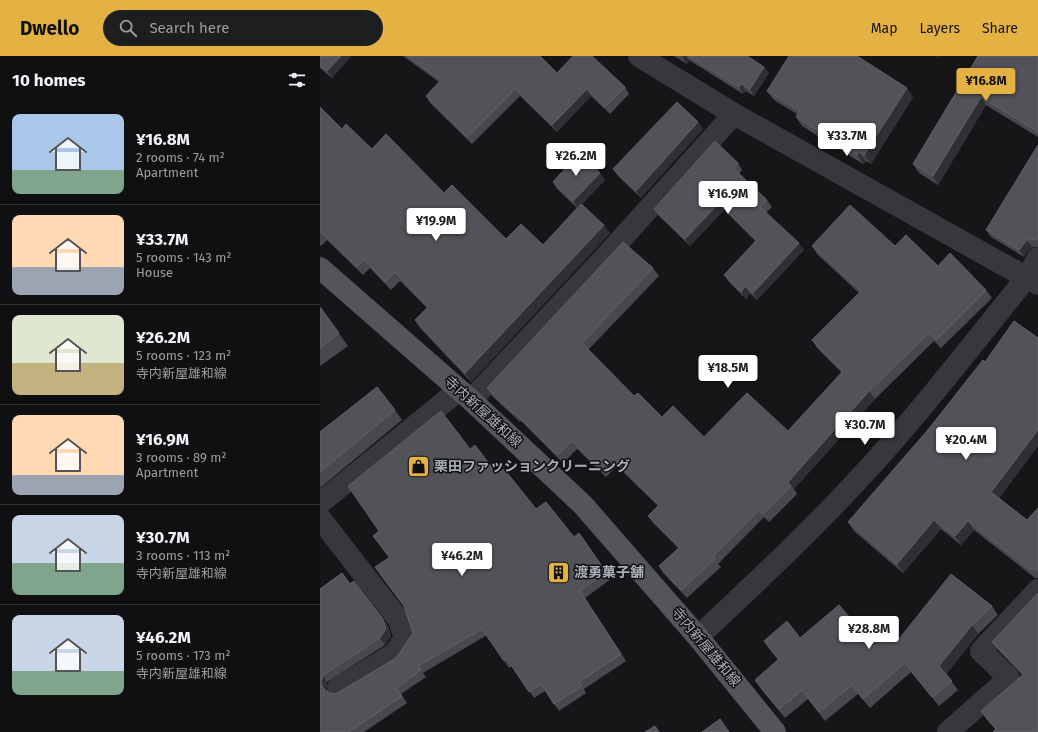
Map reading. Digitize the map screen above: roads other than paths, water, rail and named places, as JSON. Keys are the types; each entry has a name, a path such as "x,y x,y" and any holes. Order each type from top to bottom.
{"main road":[{"name":"寺内新屋雄和線","path":"320,268 465,395 583,505 698,637 775,732"}],"street":[{"path":"639,56 734,114 1032,281"},
{"path":"320,503 465,395 606,256 734,114"},
{"path":"698,637 778,561 857,481 1032,281 1038,258"},
{"path":"320,518 399,620 406,638 394,654 338,688"},
{"path":"948,732 1009,678 980,651 1038,590"}],"place":[{"name":"栗田ファッションクリーニング","path":"418,466"},
{"name":"渡勇菓子舗","path":"559,572"}]}
